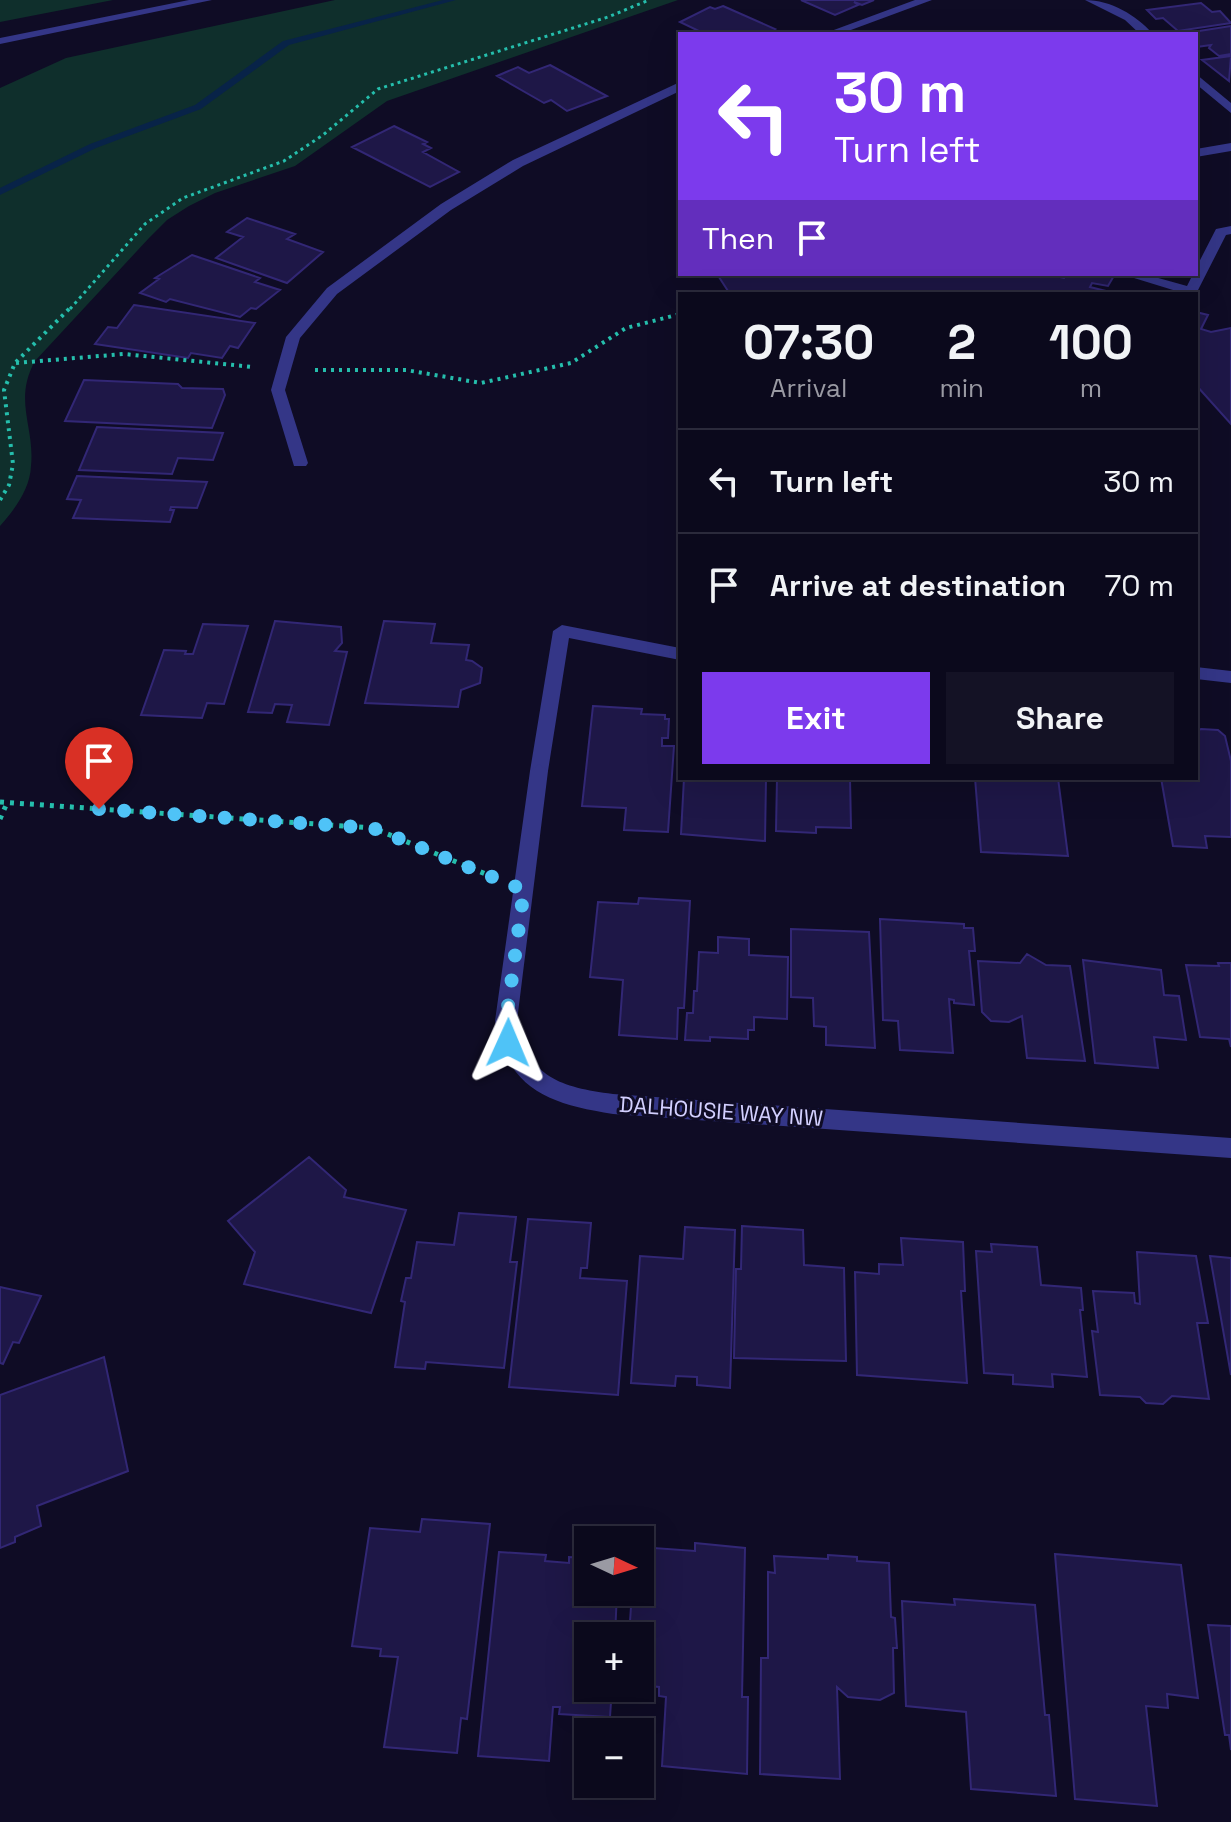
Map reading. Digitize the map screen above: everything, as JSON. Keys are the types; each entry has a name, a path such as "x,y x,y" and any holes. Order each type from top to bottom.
{"street":[{"path":"0,41 206,0"},
{"path":"835,32 926,0"},
{"path":"1091,0 1129,18 1145,32"},
{"path":"1198,80 1231,109"},
{"path":"300,463 278,390 293,337 332,291 446,207 532,155 678,87"},
{"path":"1198,153 1231,147"},
{"path":"1135,276 1191,291 1221,232 1231,230"},
{"name":"DALHOUSIE WAY NW","path":"678,654 562,631 539,771 506,1021 508,1043 521,1068 542,1085 566,1095 613,1104 1231,1148"},
{"path":"1198,673 1231,677"}],"path":[{"path":"0,500 9,485 13,464 4,390 15,363 62,318 129,239 183,198 284,161 323,135 378,89 608,17 649,0"},
{"path":"15,363 124,354 284,370 406,370 481,383 571,363 626,328 678,315"},
{"path":"0,819 3,802 373,828 524,890"}],"green space":[{"path":"0,0 113,0 0,22"},
{"path":"335,0 678,0 387,101 295,166 215,193 167,220 35,361 29,375 25,401 31,452 30,474 21,498 0,526 0,88 66,58"}],"building":[{"path":"801,0 874,0 862,5 854,2 858,5 835,15"},
{"path":"1201,3 1212,12 1220,11 1231,23 1178,31 1163,18 1156,19 1147,10"},
{"path":"723,6 775,29 769,32 701,32 680,22 710,7"},
{"path":"1231,26 1231,54 1219,56 1209,48 1211,45 1198,47 1198,32 1193,32"},
{"path":"1231,56 1229,81 1202,60"},
{"path":"550,65 607,96 567,111 551,100 544,103 497,76 518,67 529,73"},
{"path":"394,126 427,142 423,144 431,148 423,152 459,172 430,187 352,147"},
{"path":"247,218 295,234 287,239 323,252 287,283 216,258 243,237 227,232"},
{"path":"192,255 260,278 255,282 280,290 240,317 170,299 166,302 140,293 159,279 155,278"},
{"path":"718,276 1114,276 1108,286 1092,283 1090,287 1110,292 722,292 728,291"},
{"path":"134,305 255,323 238,348 230,346 222,358 191,353 188,358 95,344 108,327 117,328"},
{"path":"1198,312 1208,315 1201,329 1211,332 1231,328 1231,424 1198,387"},
{"path":"84,380 178,384 182,388 223,389 225,395 212,428 65,421"},
{"path":"97,427 223,433 213,460 178,458 172,474 79,470"},
{"path":"77,476 207,482 197,508 171,507 170,510 174,510 170,522 73,518 81,500 67,499"},
{"path":"275,621 341,627 342,643 335,651 347,652 329,725 287,722 292,705 275,704 272,713 248,712"},
{"path":"384,621 435,624 431,643 469,645 466,660 482,668 480,683 461,690 458,707 365,703"},
{"path":"203,624 248,626 224,704 207,703 202,718 141,715 164,650 193,654"},
{"path":"593,706 642,709 641,714 665,715 665,719 669,719 668,738 662,738 662,746 674,746 668,832 624,830 626,808 582,806"},
{"path":"1218,730 1225,736 1231,761 1231,837 1205,836 1207,848 1173,846 1161,780 1198,780 1198,731"},
{"path":"684,780 766,780 765,841 681,834"},
{"path":"777,780 850,780 851,828 816,827 816,833 776,831"},
{"path":"975,780 1058,780 1068,856 981,852"},
{"path":"639,898 690,901 684,1008 678,1008 677,1039 619,1035 623,980 590,977 598,902 638,904"},
{"path":"880,919 964,924 964,928 973,928 975,951 969,951 974,1005 954,1003 949,999 953,1053 900,1050 898,1021 883,1020"},
{"path":"791,929 869,932 875,1048 826,1045 826,1027 814,1026 813,998 791,997"},
{"path":"718,937 749,939 749,955 788,957 787,1019 754,1017 754,1030 748,1030 748,1039 710,1037 710,1041 685,1040 687,1013 693,1013 694,991 697,991 699,952 718,953"},
{"path":"1027,954 1046,965 1070,966 1085,1061 1027,1058 1022,1016 1009,1022 991,1021 982,1012 978,961 1020,963"},
{"path":"1083,960 1161,970 1164,995 1179,996 1186,1040 1154,1037 1158,1068 1095,1063"},
{"path":"1218,963 1231,963 1231,1047 1229,1039 1200,1037 1186,965 1219,966"},
{"path":"309,1157 346,1190 344,1197 406,1210 371,1313 244,1284 255,1252 228,1221"},
{"path":"459,1213 516,1217 510,1262 517,1262 504,1368 426,1362 425,1369 395,1367 405,1302 401,1301 406,1278 411,1278 417,1242 454,1245"},
{"path":"528,1219 591,1223 587,1268 581,1268 580,1278 627,1281 618,1395 509,1387"},
{"path":"742,1226 803,1230 804,1265 844,1268 846,1361 734,1358 736,1269 741,1269"},
{"path":"685,1227 735,1230 730,1388 697,1385 697,1377 676,1376 675,1386 631,1383 640,1256 683,1259"},
{"path":"901,1238 963,1242 965,1291 961,1291 967,1383 857,1375 855,1272 879,1274 879,1264 903,1265"},
{"path":"991,1244 1037,1247 1041,1285 1081,1288 1083,1310 1080,1310 1087,1377 1052,1374 1053,1387 1013,1384 1013,1375 984,1373 976,1251 992,1252"},
{"path":"1137,1252 1196,1256 1208,1323 1197,1323 1209,1399 1172,1396 1163,1404 1146,1403 1140,1397 1100,1395 1092,1331 1098,1332 1093,1291 1134,1293 1135,1303 1140,1304"},
{"path":"1210,1256 1231,1258 1231,1375"},
{"path":"0,1287 41,1296 19,1343 13,1342 3,1364 0,1363"},
{"path":"104,1357 128,1471 37,1506 41,1526 15,1537 15,1542 0,1548 0,1395"},
{"path":"422,1519 490,1524 467,1719 461,1718 457,1753 384,1747 398,1657 380,1656 381,1649 352,1646 370,1528 420,1532"},
{"path":"695,1543 745,1548 742,1697 748,1697 747,1774 662,1766 666,1697 659,1696 659,1687 654,1686 654,1622 630,1622 631,1606 654,1606 654,1548 695,1551"},
{"path":"499,1552 546,1555 545,1561 569,1563 569,1557 574,1557 574,1606 616,1606 616,1622 574,1622 574,1702 611,1702 610,1717 559,1714 560,1707 553,1707 549,1761 478,1756"},
{"path":"1055,1554 1181,1565 1198,1698 1167,1694 1168,1708 1146,1706 1157,1806 1075,1799"},
{"path":"828,1555 889,1563 891,1617 895,1618 897,1648 893,1648 894,1693 880,1700 848,1697 837,1687 840,1779 760,1774 761,1658 768,1658 768,1572 775,1573 774,1556 828,1559"},
{"path":"954,1599 1035,1605 1056,1796 971,1789 966,1712 906,1706 902,1601 955,1605"},
{"path":"1208,1625 1231,1626 1231,1750 1229,1735 1225,1735"}],"waterway":[{"path":"0,192 93,146 198,107 286,43 452,0"}],"route":[{"path":"99,809 373,828 524,890 506,1021 508,1043"}]}
